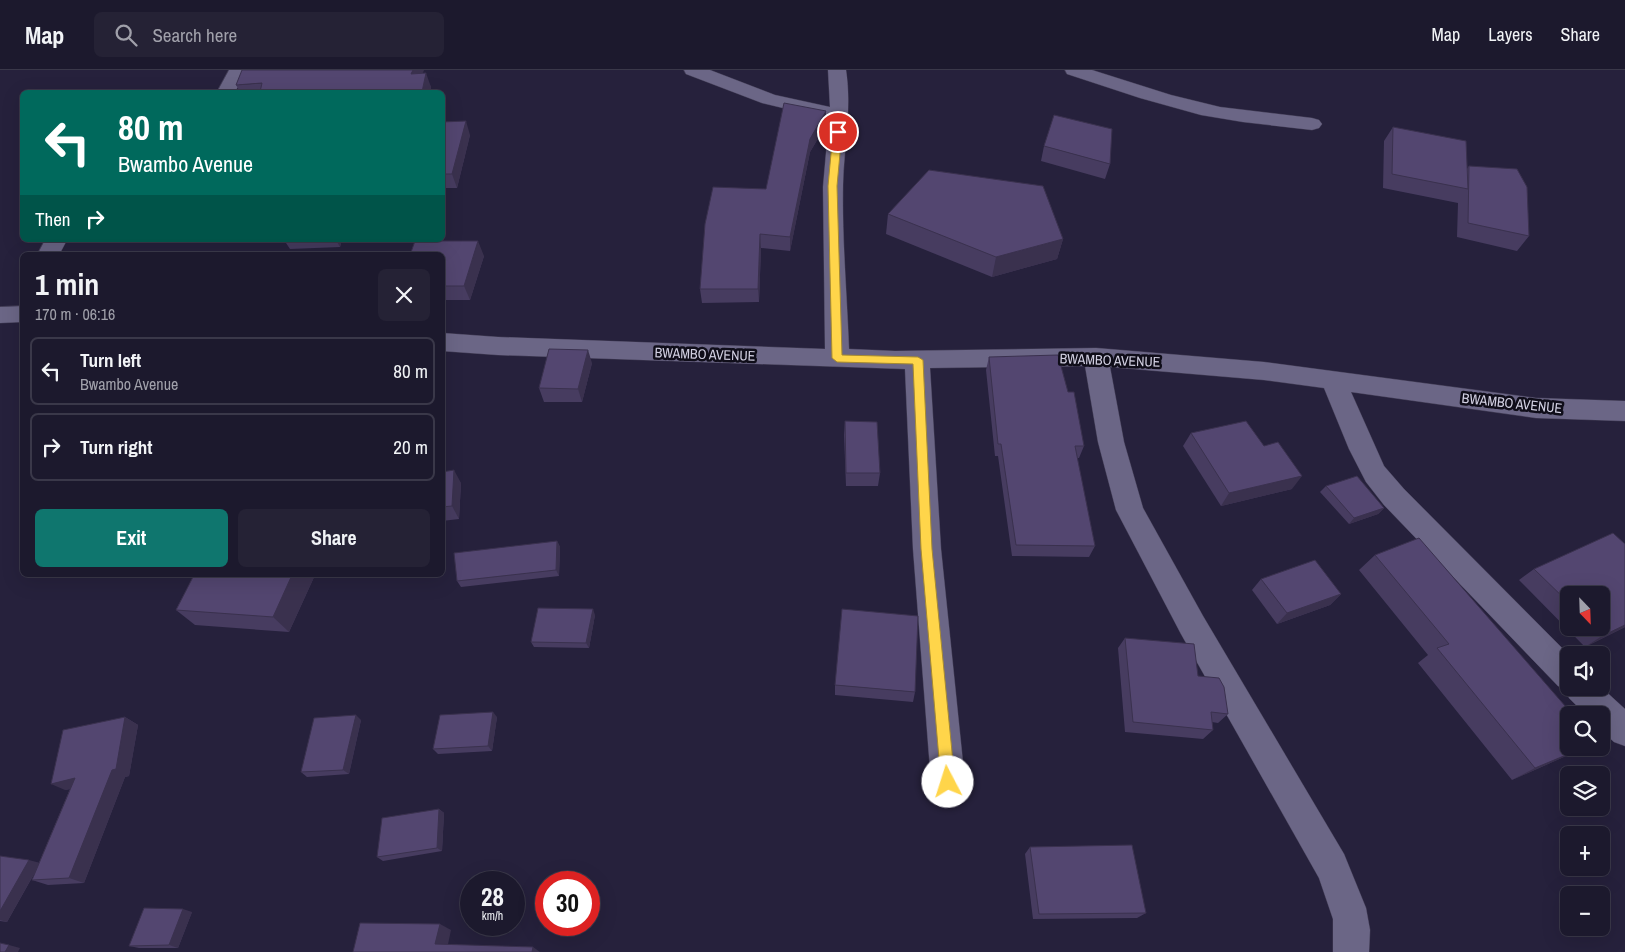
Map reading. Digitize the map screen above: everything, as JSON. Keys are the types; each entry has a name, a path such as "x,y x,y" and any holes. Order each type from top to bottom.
{"street":[{"path":"227,90 238,70"},
{"path":"693,70 769,99 839,115"},
{"path":"837,70 840,85 839,115 833,186 837,358"},
{"path":"1074,70 1120,87 1190,106 1222,113 1312,124"},
{"name":"BWAMBO AVENUE","path":"445,342 498,346 918,360 1096,357 1264,371 1536,408 1625,411"},
{"path":"1096,357 1111,442 1130,510 1192,625 1332,866 1349,906 1353,938 1350,952"},
{"path":"918,360 926,549 948,782"},
{"path":"1333,380 1362,449 1375,474 1394,497 1560,667"},
{"path":"1588,696 1625,731"}],"building":[{"path":"242,70 413,70 411,74 426,73 422,90 260,90 262,83 236,85"},
{"path":"784,103 826,111 810,139 790,237 760,234 758,289 700,289 705,224 713,187 766,189"},
{"path":"1054,115 1112,129 1110,164 1044,146"},
{"path":"466,121 452,174 445,174 445,122"},
{"path":"1393,127 1466,141 1468,189 1392,174"},
{"path":"1469,166 1517,169 1527,187 1529,236 1468,223"},
{"path":"929,170 1043,186 1063,239 996,257 888,214"},
{"path":"478,241 464,286 445,286 445,252 411,252 415,242"},
{"path":"549,349 588,350 578,389 539,388"},
{"path":"1058,355 1068,392 1074,392 1084,446 1075,446 1095,546 1016,545 1001,444 998,444 989,357"},
{"path":"845,421 877,422 880,473 846,473"},
{"path":"1246,421 1264,446 1278,442 1302,476 1229,493 1191,433"},
{"path":"454,470 452,506 445,507 445,472"},
{"path":"1357,476 1384,508 1354,518 1326,486"},
{"path":"1613,533 1625,544 1625,625 1610,632 1610,586 1560,586 1560,594 1534,569"},
{"path":"1419,538 1565,706 1560,706 1560,756 1564,756 1535,768 1437,648 1449,644 1375,555"},
{"path":"557,541 556,570 457,581 454,553"},
{"path":"1315,560 1341,594 1287,613 1261,579"},
{"path":"193,577 291,577 273,617 176,610"},
{"path":"538,608 593,609 586,643 531,642"},
{"path":"842,609 918,616 915,692 835,685"},
{"path":"1125,638 1194,644 1198,676 1219,678 1224,687 1228,714 1211,712 1213,730 1133,722"},
{"path":"493,712 488,746 433,749 440,715"},
{"path":"356,715 343,770 301,772 314,718"},
{"path":"125,717 116,769 112,770 69,878 32,880 75,778 51,784 63,730"},
{"path":"439,809 437,848 377,857 382,818"},
{"path":"1132,845 1146,913 1039,914 1030,847"},
{"path":"0,856 29,860 0,911"},
{"path":"144,908 183,909 169,945 129,946"},
{"path":"360,923 440,924 435,944 533,947 532,952 353,952"},
{"path":"0,943 9,945 5,952 0,952"}],"route":[{"path":"838,132 833,186 837,358 918,360 926,549 948,782"}]}
